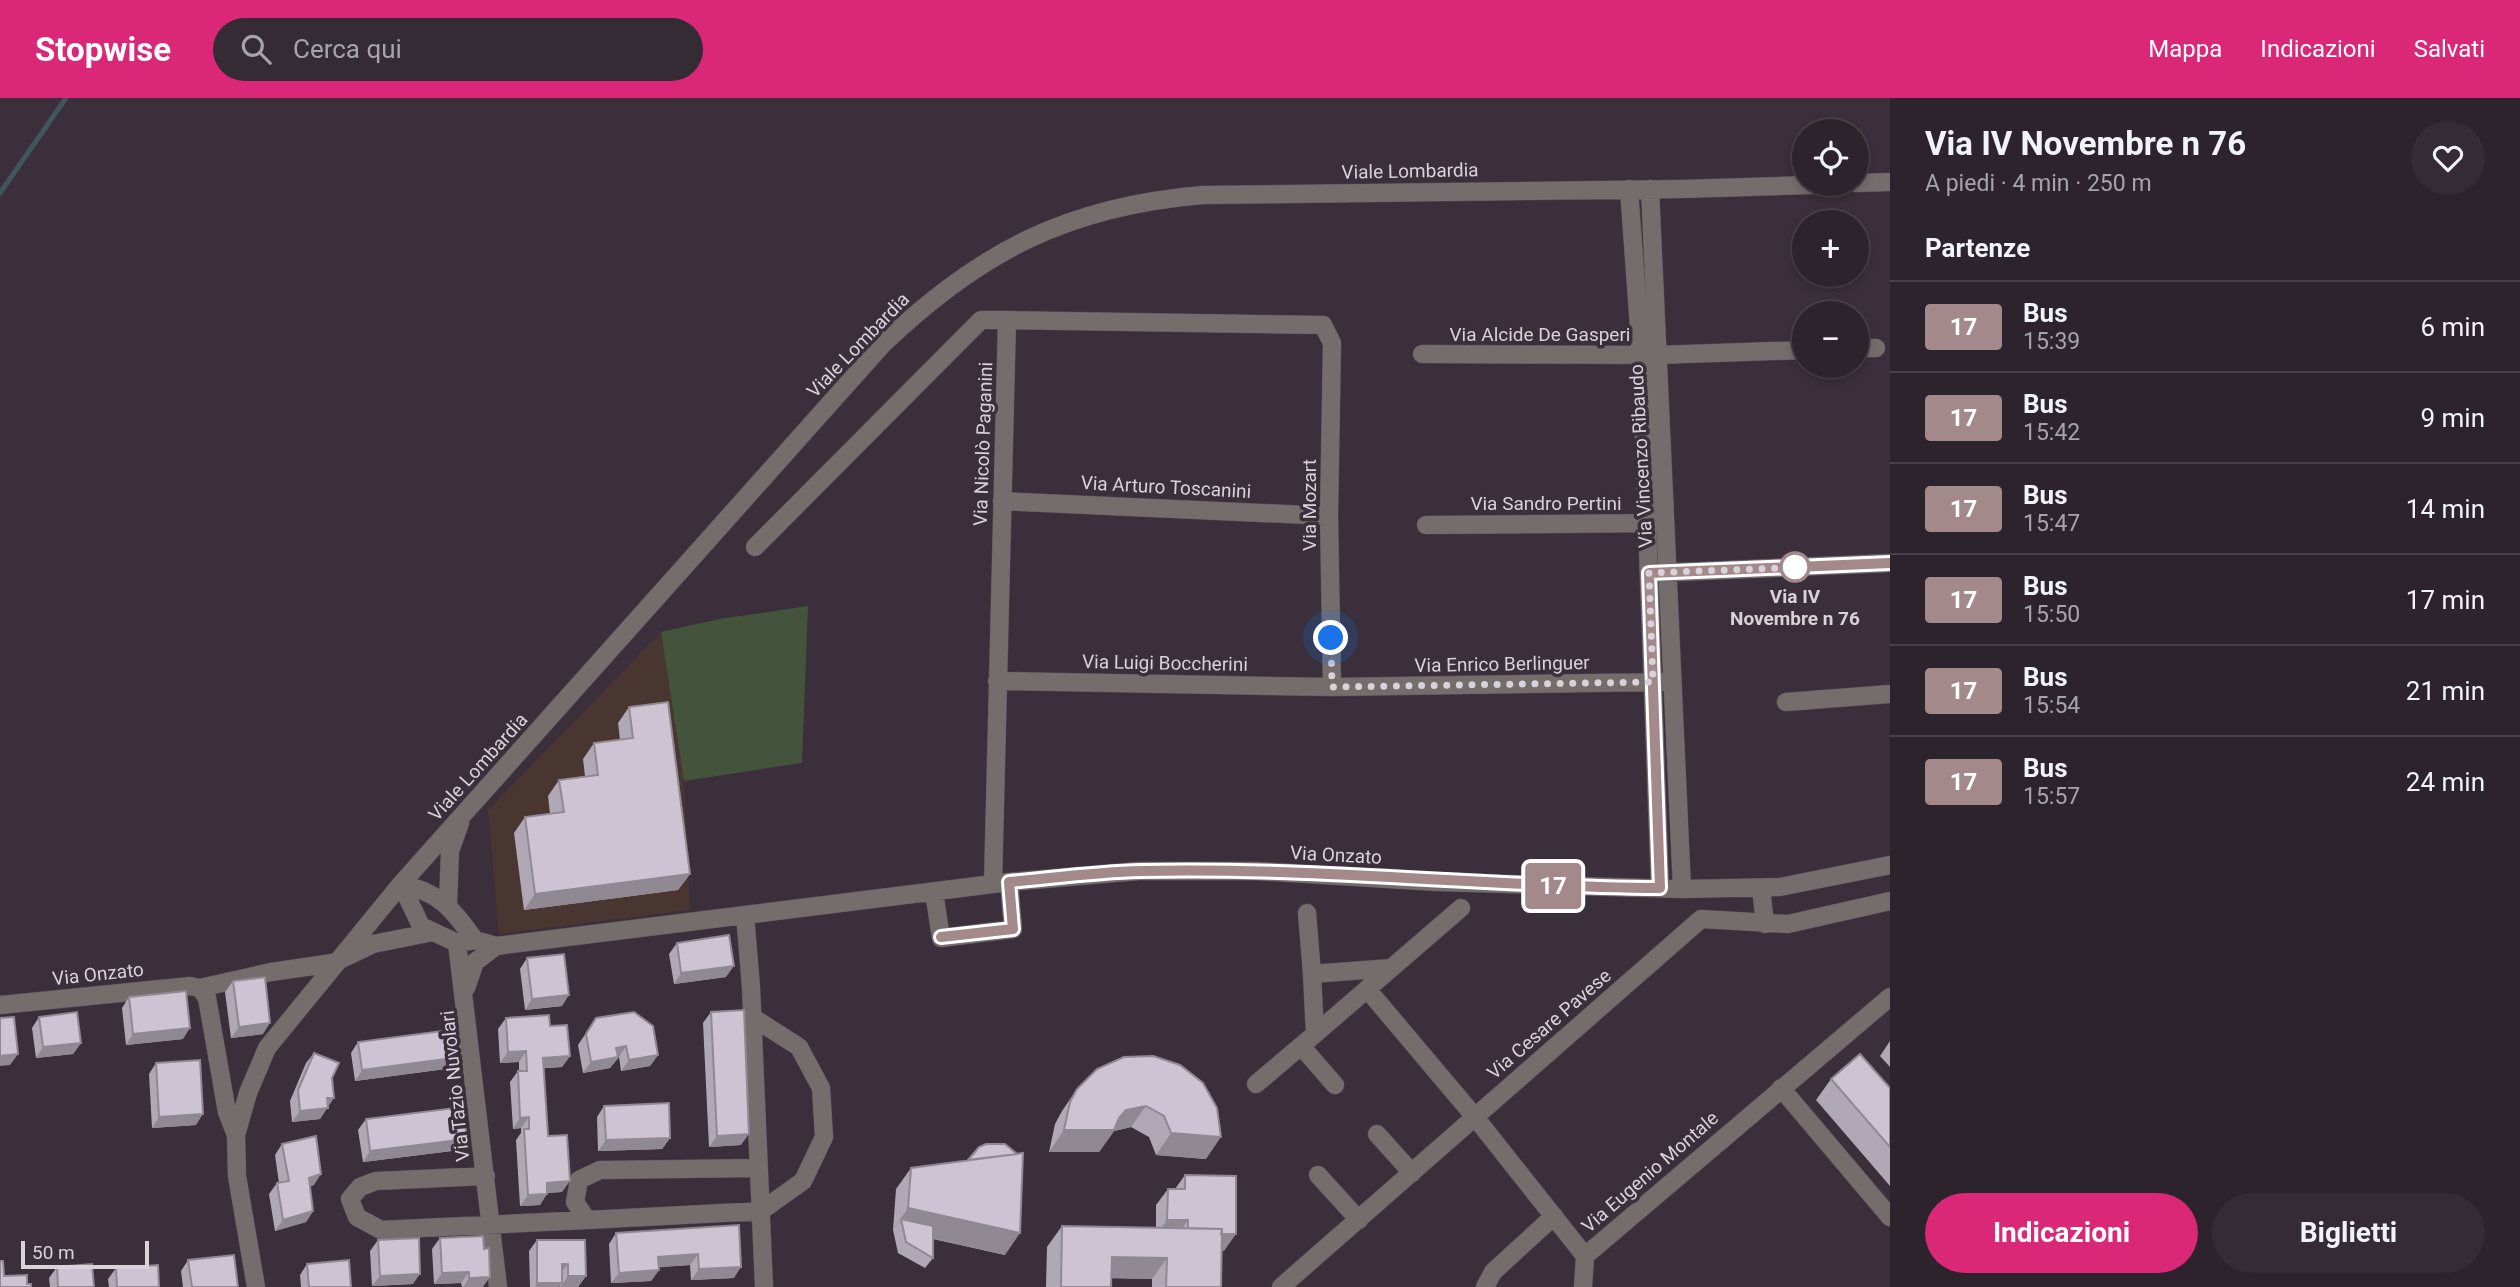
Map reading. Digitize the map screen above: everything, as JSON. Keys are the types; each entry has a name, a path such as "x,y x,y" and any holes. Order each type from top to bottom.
{"street":[{"path":"1869,183 1890,182"},
{"name":"Viale Lombardia","path":"236,1135 248,1093 267,1048 333,963 401,884 883,344 937,295 1009,247 1051,227 1095,212 1156,198 1792,185"},
{"name":"Via Vincenzo Ribaudo","path":"1629,189 1649,355"},
{"name":"Via Vincenzo Ribaudo","path":"1650,189 1649,355 1657,523 1668,573 1682,889"},
{"path":"755,547 981,320 1007,320"},
{"name":"Via Mozart","path":"1007,320 1323,325 1332,343 1329,516 1332,687"},
{"name":"Via Nicolò Paganini","path":"1001,883 997,681 1007,320"},
{"path":"1869,348 1876,348"},
{"name":"Via Alcide De Gasperi","path":"1422,354 1649,355 1792,350"},
{"name":"Via Arturo Toscanini","path":"1002,501 1329,516"},
{"name":"Via Vincenzo Ribaudo","path":"1657,523 1649,573 1660,888"},
{"name":"Via Sandro Pertini","path":"1426,524 1657,523"},
{"path":"1649,573 1890,563"},
{"name":"Via Luigi Boccherini","path":"997,681 1332,687"},
{"name":"Via Enrico Berlinguer","path":"1332,687 1673,683"},
{"path":"1786,702 1890,694"},
{"path":"448,904 450,851 464,814"},
{"name":"Via Onzato","path":"496,946 1001,883 1139,871 1256,871 1436,882 1682,889 1780,887 1890,865"},
{"path":"934,892 941,937 1013,929 1001,883"},
{"path":"401,884 422,888 448,904 475,940"},
{"path":"401,884 421,926 457,943 475,940 496,946"},
{"path":"1761,888 1765,924"},
{"name":"Via Cesare Pavese","path":"1281,1287 1701,919 1788,924 1890,901"},
{"path":"1256,1084 1461,908"},
{"path":"1307,913 1315,1034"},
{"path":"745,915 764,1287"},
{"path":"333,963 373,944 433,932"},
{"name":"Via Tazio Nuvolari","path":"457,943 465,992 498,1287"},
{"path":"465,992 475,962 496,946"},
{"name":"Via Onzato","path":"0,1005 190,986 200,988 333,963"},
{"path":"1312,974 1391,968"},
{"path":"200,988 207,998 227,1112 236,1135 237,1176 256,1287"},
{"name":"Via Eugenio Montale","path":"1367,989 1475,1117 1585,1256 1890,997"},
{"path":"752,1017 799,1047 821,1088 824,1137 803,1181 761,1210"},
{"path":"1301,1046 1335,1086"},
{"path":"1781,1088 1890,1217"},
{"path":"1377,1134 1412,1173"},
{"path":"587,1220 575,1202 579,1180 600,1170 758,1168"},
{"name":"Via Tazio Nuvolari","path":"486,1175 376,1181 360,1187 351,1199 358,1217 381,1230 761,1210"},
{"path":"1318,1175 1359,1220"},
{"path":"1485,1287 1493,1272 1554,1216"},
{"path":"1583,1287 1585,1256"}],"shaded area":[{"path":"661,632 684,781 690,910 499,934 488,810"}],"green space":[{"path":"808,606 802,763 684,781 661,632 719,619"}],"building":[{"path":"668,702 690,874 535,894 525,817 564,812 559,780 598,775 594,743 633,738 629,707"},
{"path":"729,935 734,966 681,973 677,943"},
{"path":"564,954 569,995 532,999 527,958"},
{"path":"265,977 270,1023 239,1027 233,981"},
{"path":"186,991 190,1028 133,1034 129,997"},
{"path":"744,1010 749,1134 717,1136 711,1012"},
{"path":"77,1012 81,1043 43,1047 39,1017"},
{"path":"634,1012 653,1026 658,1055 629,1060 626,1046 616,1048 618,1057 591,1062 586,1034 596,1018"},
{"path":"549,1015 550,1026 567,1025 570,1056 543,1058 548,1136 567,1135 570,1181 547,1183 547,1194 528,1195 524,1129 529,1129 529,1117 520,1118 518,1071 527,1071 526,1051 508,1052 506,1018"},
{"path":"14,1017 18,1054 0,1056 0,1018"},
{"path":"457,1029 461,1057 362,1070 358,1042"},
{"path":"314,1053 339,1063 332,1078 334,1098 327,1098 328,1108 300,1111 298,1090"},
{"path":"1860,1054 1890,1088 1890,1147 1831,1079"},
{"path":"1153,1056 1180,1065 1203,1083 1217,1108 1221,1137 1171,1133 1164,1116 1146,1106 1126,1110 1114,1130 1064,1130 1070,1102 1077,1089 1097,1069 1124,1057"},
{"path":"200,1060 203,1114 159,1117 156,1063"},
{"path":"669,1103 670,1138 606,1140 604,1106"},
{"path":"463,1107 467,1139 370,1151 366,1119"},
{"path":"316,1136 321,1174 309,1178 313,1211 283,1220 277,1183 289,1181 282,1144"},
{"path":"986,1144 1005,1144 1017,1154 968,1160 979,1147"},
{"path":"1023,1153 1020,1233 908,1208 911,1168"},
{"path":"1185,1175 1236,1176 1236,1234 1221,1234 1222,1229 1188,1228 1188,1220 1167,1220 1168,1189 1185,1189"},
{"path":"901,1219 933,1226 933,1258 906,1242"},
{"path":"739,1225 741,1267 699,1269 698,1254 658,1257 659,1270 619,1273 616,1233"},
{"path":"1062,1226 1222,1229 1221,1287 1166,1287 1167,1258 1112,1257 1111,1287 1061,1287"},
{"path":"483,1236 484,1249 489,1248 490,1277 469,1278 469,1272 442,1273 440,1238"},
{"path":"419,1238 420,1274 380,1276 378,1240"},
{"path":"537,1240 585,1240 586,1276 568,1276 568,1264 562,1264 562,1283 537,1283"},
{"path":"234,1255 238,1287 192,1287 188,1260"},
{"path":"349,1260 351,1287 309,1287 307,1264"},
{"path":"0,1261 3,1261 4,1276 27,1275 27,1284 31,1284 31,1287 0,1287"},
{"path":"92,1264 94,1287 58,1287 57,1267"},
{"path":"158,1265 159,1287 117,1287 116,1268"}],"waterway":[{"path":"0,193 66,98"}],"bus line":[{"name":"17","path":"941,937 1013,929 1009,882 1139,871 1256,871 1436,882 1660,888 1649,573 1890,563"}],"place":[{"name":"Via IV Novembre n 76","path":"1795,567"}],"route":[{"path":"1331,638 1332,687 1653,682 1649,573 1807,567 1795,567"}]}
